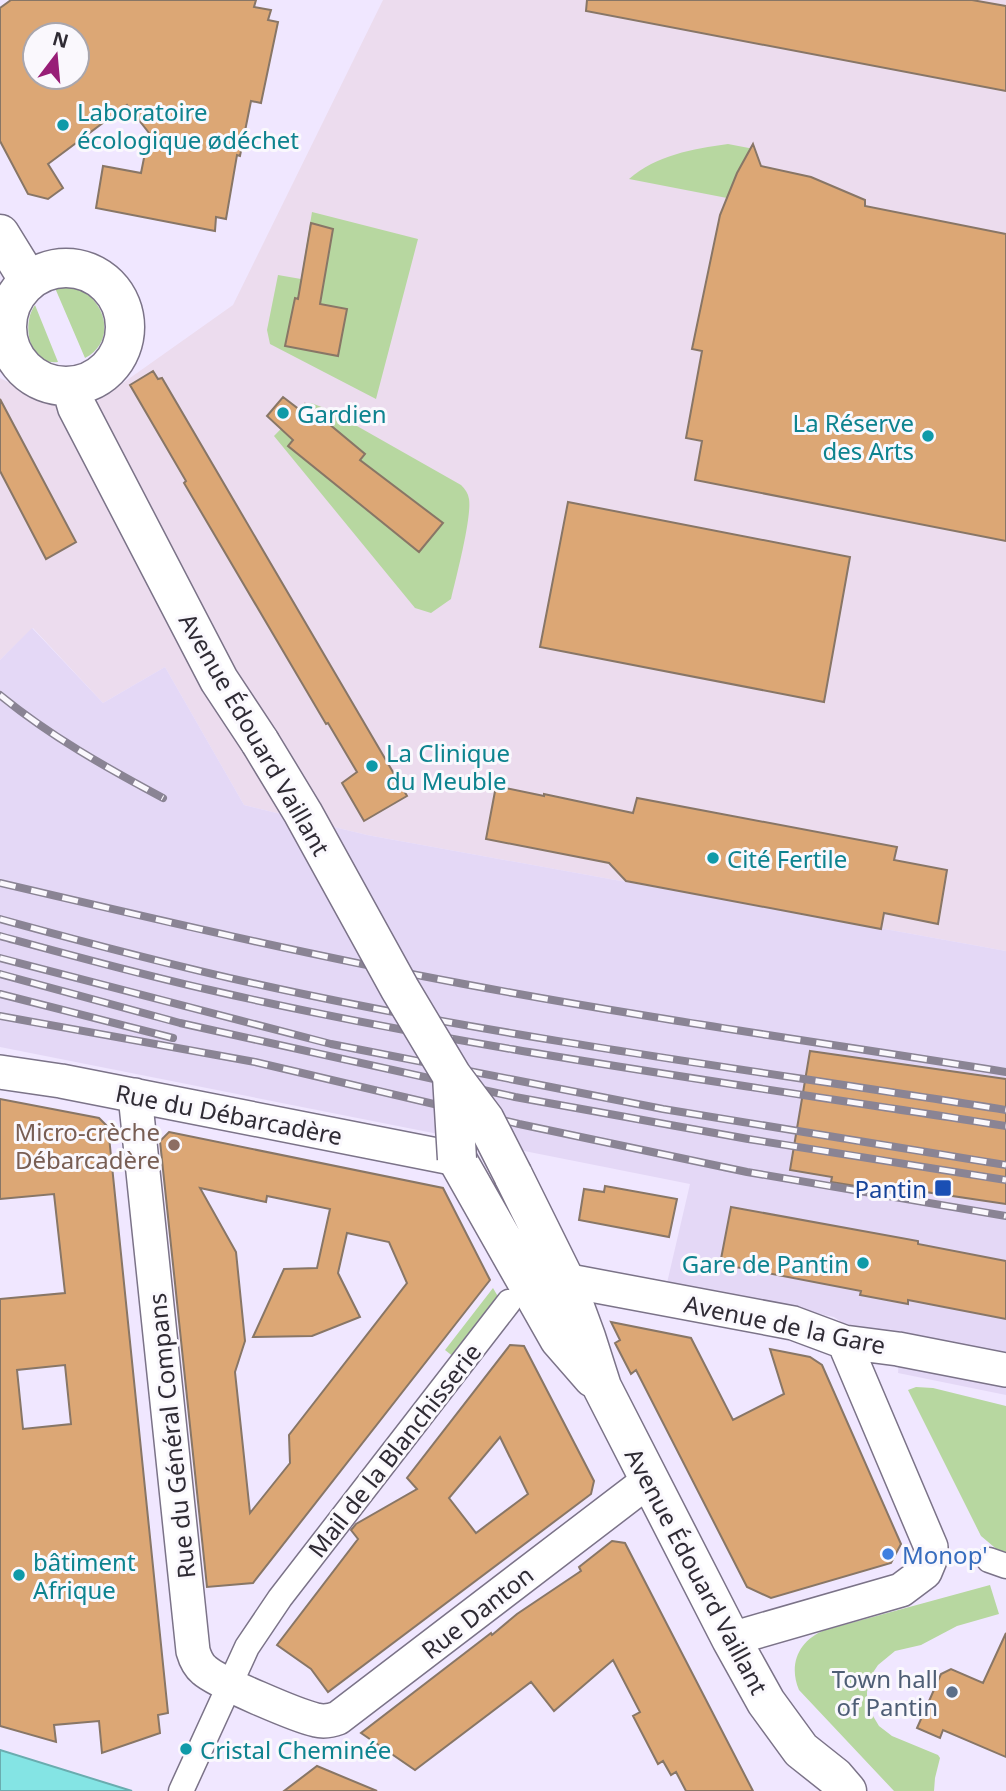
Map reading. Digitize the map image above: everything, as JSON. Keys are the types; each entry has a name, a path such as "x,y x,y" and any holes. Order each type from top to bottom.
{"main road":[{"path":"0,234 29,281"},
{"path":"55,269 83,270 102,280 115,293 125,326 123,342 108,369 95,378 71,386 46,382 30,374 15,356 4,334 11,304 18,291 29,281 41,273 55,269"},
{"name":"Avenue Édouard Vaillant","path":"71,386 77,407 219,680 303,813 400,989 452,1076 485,1121 565,1280 602,1387 731,1639 766,1702 801,1750 835,1777 847,1791"},
{"name":"Avenue Édouard Vaillant","path":"452,1076 457,1159 515,1287 602,1387"},
{"name":"Avenue Édouard Vaillant","path":"801,1750 814,1791"}],"street":[{"name":"Rue du Débarcadère","path":"0,1072 135,1095 457,1159"},
{"name":"Rue du Général Compans","path":"135,1095 193,1651 204,1670 230,1685 299,1714"},
{"name":"Avenue de la Gare","path":"515,1287 565,1280 793,1323 844,1342 898,1349 1006,1370"},
{"name":"Mail de la Blanchisserie","path":"181,1791 247,1647 280,1598 515,1287"},
{"path":"731,1639 901,1590 925,1572 930,1560 931,1547 844,1342"},
{"name":"Rue Danton","path":"299,1714 320,1721 330,1721 347,1713 648,1480"}],"shaded area":[{"path":"383,0 1006,0 1006,951 367,835 244,805 165,667 103,703 33,628 0,660 0,378 29,392 89,407 233,305"},
{"path":"728,144 754,149 746,156 727,198 629,179 663,159 688,151"},
{"path":"312,212 418,239 376,399 270,344 267,330 278,275 301,279"},
{"path":"55,288 75,288 87,294 102,314 103,338 96,349 85,358"},
{"path":"35,305 58,362 40,357 30,342 29,322"},
{"path":"311,403 327,409 461,485 466,491 469,499 468,519 451,599 431,613 415,608 274,436 305,404"},
{"path":"32,628 103,703 165,667 244,805 367,835 1006,951 1006,1395 898,1373 901,1331 859,1334 834,1317 667,1283 690,1184 0,1047 0,660"},
{"path":"493,1288 500,1300 455,1358 445,1350"},
{"path":"916,1387 933,1388 1006,1406 1006,1557 981,1536 908,1390"},
{"path":"990,1585 999,1614 957,1626 921,1645 895,1651 878,1665 870,1677 867,1706 879,1726 892,1736 940,1758 934,1791 894,1791 799,1690 795,1671 798,1654 808,1640 825,1630"},
{"path":"0,1750 132,1791 0,1791"}],"building":[{"path":"11,0 256,0 254,7 271,10 268,20 278,22 261,103 251,101 240,156 237,155 226,219 216,217 215,231 96,208 103,166 141,173 149,133 127,105 48,164 63,188 48,199 28,194 0,141 0,8"},
{"path":"587,0 972,0 1006,6 1006,91 586,11"},
{"path":"753,144 761,166 811,177 865,200 865,206 1006,234 1006,541 695,480 702,441 686,438 702,351 692,349 720,215 737,173"},
{"path":"311,223 333,229 320,304 347,309 338,356 285,346 295,298 298,299"},
{"path":"153,371 158,379 162,378 407,796 364,821 342,783 357,772 184,483 186,481 130,385"},
{"path":"283,397 300,410 305,404 365,454 360,460 443,523 419,552 288,446 293,440 267,416"},
{"path":"0,399 76,542 46,559 0,471"},
{"path":"568,502 850,557 824,702 540,647"},
{"path":"496,786 633,813 637,798 897,847 894,860 947,870 938,924 884,913 881,929 626,881 609,863 486,839"},
{"path":"810,1051 1006,1079 1006,1204 925,1192 924,1197 831,1182 832,1177 790,1170"},
{"path":"0,1099 99,1118 108,1127 168,1713 158,1715 160,1733 102,1753 99,1721 54,1725 56,1742 0,1726 0,1299 65,1293 54,1194 0,1199","holes":["65,1365 71,1424 23,1429 17,1370"]},
{"path":"169,1132 443,1188 490,1280 253,1583 207,1587 160,1141","holes":["200,1188 266,1202 267,1196 330,1209 317,1268 284,1269 253,1337 312,1336 360,1317 338,1273 347,1233 389,1242 407,1283 289,1435 290,1463 250,1513 235,1372 245,1341 236,1252"]},
{"path":"605,1186 677,1199 669,1237 579,1220 584,1189 604,1192"},
{"name":"Gare de Pantin","path":"731,1207 918,1241 918,1244 1006,1261 1006,1319 908,1300 908,1304 860,1295 861,1291 720,1264"},
{"path":"611,1322 691,1338 733,1420 784,1394 770,1349 810,1357 822,1365 901,1544 891,1563 771,1598 747,1587 636,1370 631,1374 615,1343 620,1340"},
{"path":"510,1345 524,1346 594,1481 591,1494 328,1692 311,1669 277,1645 358,1539 351,1530 356,1524 417,1489 407,1478","holes":["500,1437 528,1494 476,1533 449,1498"]},
{"path":"612,1541 625,1543 753,1791 686,1791 676,1772 671,1775 663,1761 658,1764 633,1716 640,1712 613,1660 554,1711 531,1682 415,1770 361,1733 491,1633 492,1635 517,1614 581,1571 579,1567"},
{"name":"Town hall of Pantin","path":"1006,1633 1006,1757 943,1730 940,1738 917,1728 941,1674 951,1669 983,1683"},
{"path":"317,1766 377,1791 284,1791"}],"railway":[{"path":"0,695 59,738 163,798"},
{"path":"0,883 289,949 464,984 1006,1072"},
{"path":"0,919 192,969 395,1012 569,1043 1006,1110"},
{"path":"0,936 183,984 408,1031 606,1065 1006,1126"},
{"path":"0,958 331,1044 663,1109 1006,1165"},
{"path":"0,974 180,1023 515,1097 748,1139 1006,1180"},
{"path":"0,994 173,1038"},
{"path":"0,1016 255,1062 519,1124 747,1172 1006,1216"}],"place":[{"name":"Laboratoire écologique ødéchet","path":"63,125"},
{"name":"Gardien","path":"283,413"},
{"name":"La Réserve des Arts","path":"928,436"},
{"name":"La Clinique du Meuble","path":"372,766"},
{"name":"Cité Fertile","path":"713,858"},
{"name":"Micro-crèche Débarcadère","path":"174,1145"},
{"name":"Pantin","path":"943,1188"},
{"name":"Gare de Pantin","path":"863,1263"},
{"name":"Monop'","path":"888,1554"},
{"name":"bâtiment Afrique","path":"19,1575"},
{"name":"Town hall of Pantin","path":"952,1692"},
{"name":"Cristal Cheminée","path":"186,1749"}]}
